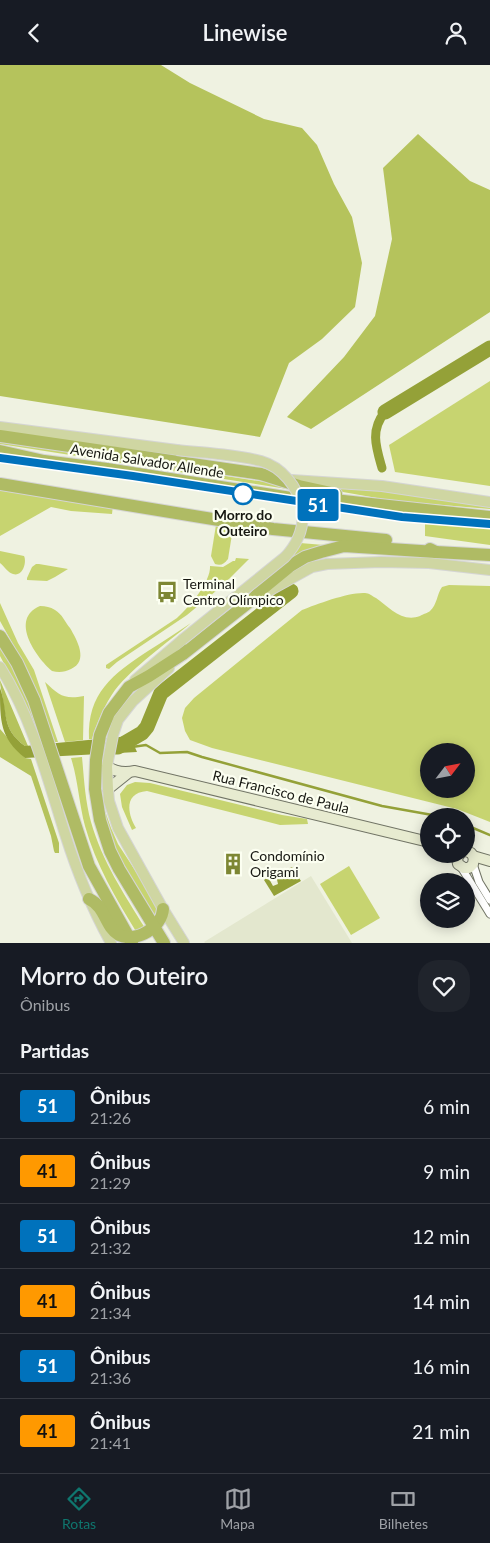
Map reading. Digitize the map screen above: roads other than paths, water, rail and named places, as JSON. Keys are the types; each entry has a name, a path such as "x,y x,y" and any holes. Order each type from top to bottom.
{"highway":[{"name":"Avenida Salvador Allende","path":"0,436 261,473 299,485 368,499 379,505"},
{"name":"Avenida Salvador Allende","path":"0,451 44,461 291,498 325,499 490,517"},
{"path":"0,484 273,529 410,543 436,552"},
{"path":"164,943 110,851 100,820 95,789 104,762 109,713 129,687 183,654 253,599 290,566 305,557 344,546 490,555"},
{"path":"0,636 26,681 41,740 89,866 130,940"},
{"path":"89,899 98,904 117,934 130,940 140,937 154,927 160,920 163,909"}],"main road":[{"path":"0,427 263,461 284,474 295,487 301,501 302,512 299,539 286,557 144,671 129,687"},
{"name":"Avenida Salvador Allende","path":"281,479 382,485 490,502"},
{"path":"253,599 312,567 327,563 419,563 458,565 490,570"},
{"path":"106,735 126,709 183,654"},
{"path":"0,667 41,740"},
{"path":"104,762 111,808 118,827 184,943"},
{"path":"51,769 65,835 89,899 111,943"}],"street":[{"name":"Rua Francisco de Paula","path":"104,762 114,771 128,773 135,771 420,840"},
{"path":"108,789 128,773"},
{"path":"475,858 490,862"},
{"path":"459,863 490,914"},
{"path":"462,863 469,868 470,863"},
{"path":"473,863 479,882 490,900"}],"waterway":[{"path":"385,412 490,348"},
{"path":"382,468 376,446 376,432 377,425 385,412"},
{"path":"112,747 118,747 142,733 147,727 161,693 291,591"},
{"path":"132,747 146,745 160,753 187,752 382,806 420,813"},
{"path":"475,829 490,835"}],"place":[{"name":"Morro do Outeiro","path":"243,494"},
{"name":"Terminal Centro Olímpico","path":"167,592"},
{"name":"Condomínio Origami","path":"233,864"}]}
